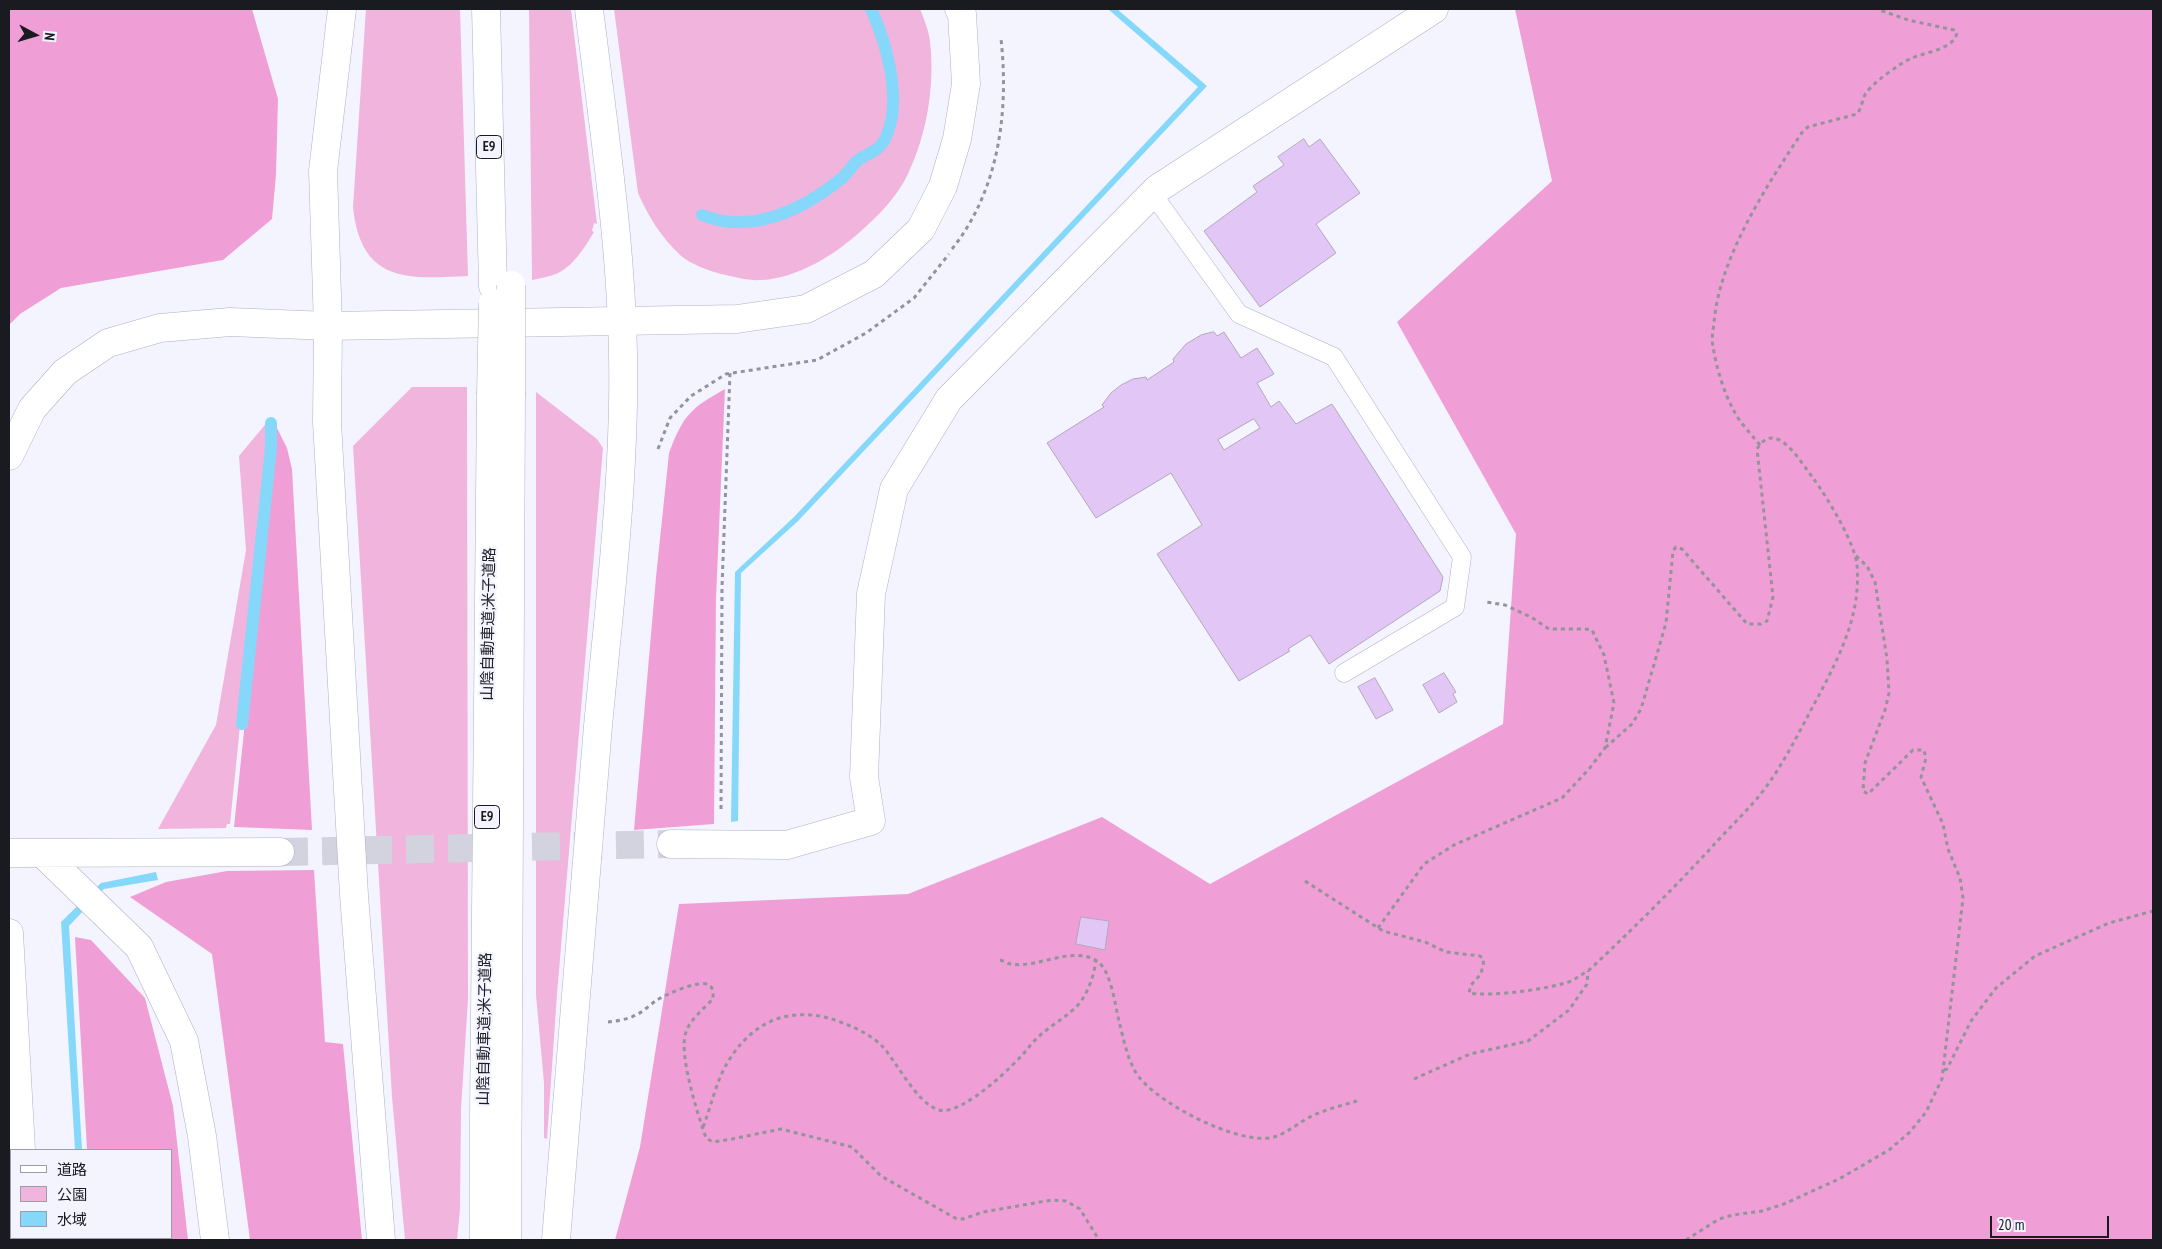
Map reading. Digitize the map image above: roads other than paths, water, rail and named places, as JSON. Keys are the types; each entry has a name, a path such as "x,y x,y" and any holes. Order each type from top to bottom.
{"main road":[{"path":"342,9 323,171 328,326 327,422 354,895 381,1240"},
{"name":"山陰自動車道;米子道路","path":"486,9 502,286"},
{"name":"山陰自動車道;米子道路","path":"484,1240 484,1118 501,394 505,9"},
{"path":"556,1240 575,986 619,492 623,405 623,322 612,197 589,9"},
{"path":"9,456 32,409 65,372 108,342 160,328 230,322 328,326 737,319 806,309 874,274 921,229 943,186 957,139 966,84 962,14 959,9"},
{"path":"671,844 787,845 871,821 864,777 871,594 894,489 949,399 1152,193 1434,9"},
{"name":"山陰自動車道;米子道路","path":"501,394 507,1240"},
{"path":"9,853 280,852"},
{"path":"42,853 139,948 184,1041 202,1136 215,1240"},
{"path":"9,933 21,1149"}],"lane":[{"path":"1152,193 1239,314 1334,357 1462,557 1455,607 1344,673"}],"water":[{"path":"1108,9 1117,9 1207,86 798,521 741,573 738,821 731,822 735,572 794,517 1198,87"},
{"path":"156,872 158,880 104,889 69,926 82,1149 75,1149 61,922 101,883"}],"waterway":[{"path":"702,215 720,220 739,222 758,221 776,216 811,200 827,190 844,176 857,161 881,145 890,126 893,110 893,92 883,39 871,9"},
{"path":"242,724 271,448 271,423"}],"tunnel":[{"path":"280,852 671,844"}]}
